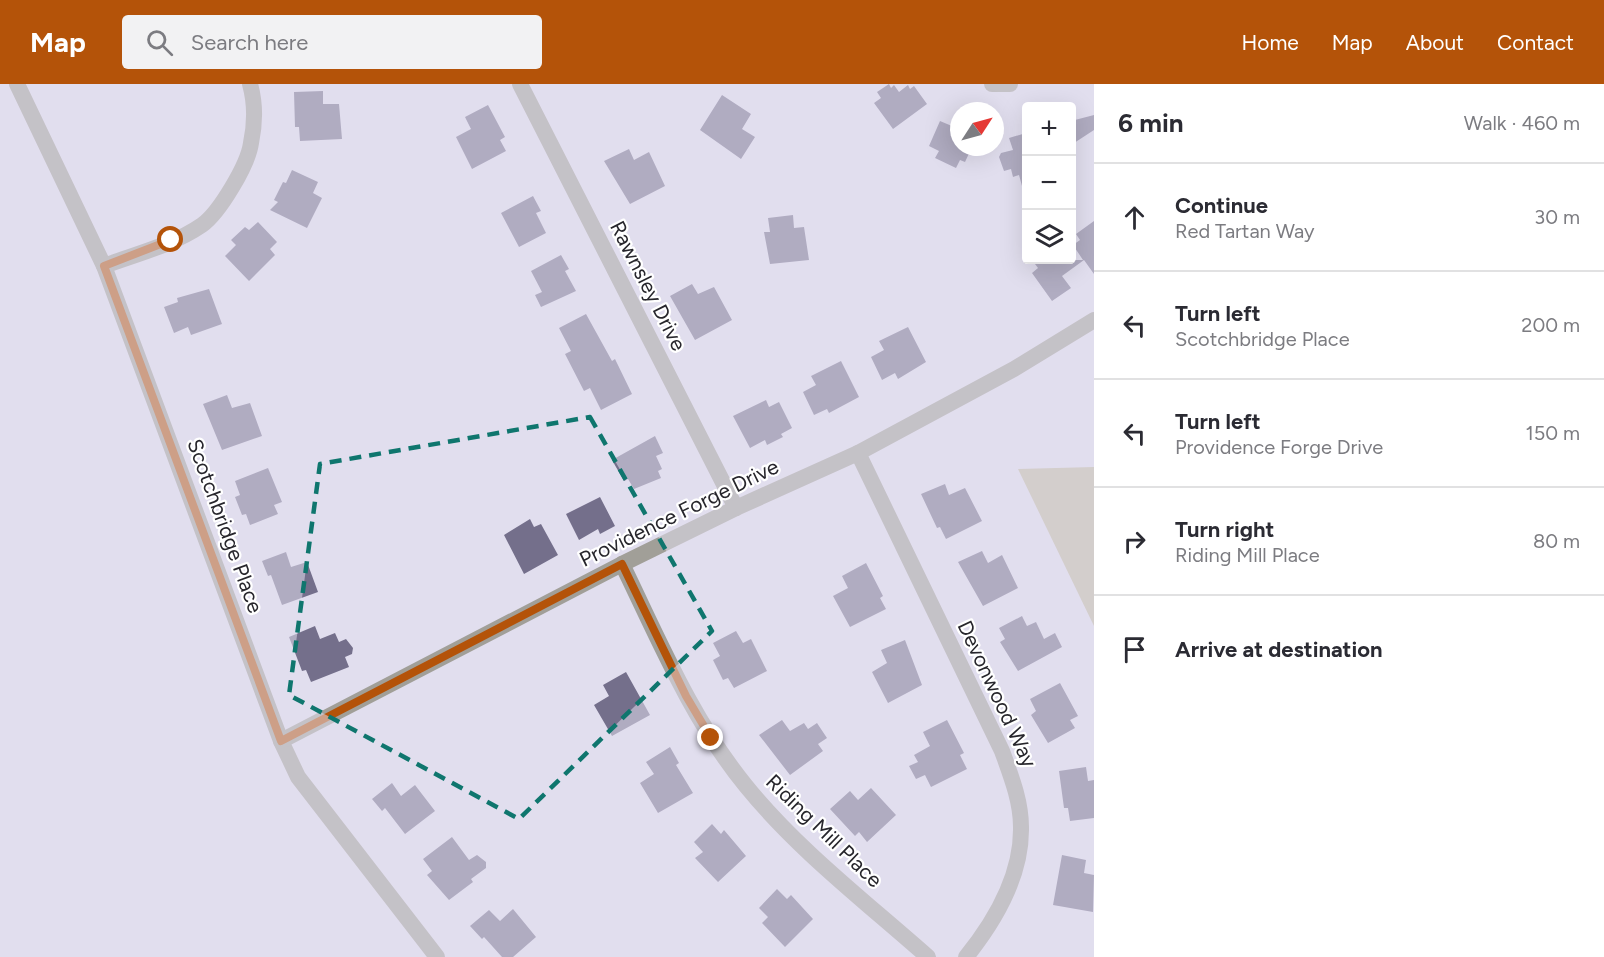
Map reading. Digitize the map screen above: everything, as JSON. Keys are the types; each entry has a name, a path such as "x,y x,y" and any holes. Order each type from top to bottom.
{"street":[{"name":"Scotchbridge Place","path":"17,84 104,266 281,741 298,777 437,957"},
{"path":"104,266 171,240 202,225 218,209 251,145 254,98 250,84"},
{"name":"Rawnsley Drive","path":"520,84 736,508"},
{"path":"992,84 1010,84"},
{"name":"Providence Forge Drive","path":"281,741 622,564 736,508 858,453 1014,369 1094,320"},
{"name":"Devonwood Way","path":"858,453 1002,751 1017,793 1021,828 1018,855 1009,887 992,924 966,957"},
{"name":"Riding Mill Place","path":"622,564 686,696 711,738 746,786 786,830 928,957"}],"highlighted area":[{"path":"590,417 712,631 519,819 289,695 320,464"}],"shaded area":[{"path":"1094,467 1094,626 1018,469"}],"building":[{"path":"889,84 891,88 894,85 899,92 908,85 910,89 914,86 927,104 893,129 874,103 881,98 877,92"},
{"path":"323,91 323,104 339,104 342,139 300,141 299,127 295,127 294,92"},
{"path":"722,95 751,114 742,129 755,137 741,159 700,130"},
{"path":"488,105 505,137 500,140 506,151 472,169 456,137 471,129 465,117"},
{"path":"1094,115 1094,130 1076,142 1076,120"},
{"path":"940,121 950,125 950,156 968,156 965,162 960,160 956,168 935,158 939,151 929,146"},
{"path":"1022,134 1022,186 1019,175 1013,177 1011,169 1004,171 999,157 1004,156 1004,152 1013,150 1009,138"},
{"path":"629,149 634,160 649,152 665,186 630,204 604,161"},
{"path":"292,170 318,182 313,193 322,198 307,228 270,210 278,202 274,200"},
{"path":"533,196 541,211 536,213 546,233 519,247 501,213"},
{"path":"793,215 794,228 804,227 809,260 770,264 764,232 770,232 768,218"},
{"path":"1094,221 1094,274 1084,260 1062,276 1071,288 1052,301 1032,273 1038,268 1035,264 1076,264 1076,260 1083,260 1076,250 1076,243 1080,240 1076,234"},
{"path":"258,222 277,242 270,249 275,255 249,281 225,256 236,245 231,240 245,227 249,230"},
{"path":"561,255 569,269 565,271 576,291 541,307 535,295 542,292 531,271"},
{"path":"692,284 698,294 714,287 732,320 695,340 670,296"},
{"path":"209,289 222,324 191,335 188,327 174,333 164,307 178,302 177,298"},
{"path":"586,314 612,361 615,359 632,394 601,410 590,388 584,391 565,354 571,351 559,328"},
{"path":"908,327 926,362 898,379 895,373 882,380 871,357 884,350 879,341"},
{"path":"841,361 859,397 829,413 827,409 814,415 803,392 816,385 811,376"},
{"path":"227,395 232,408 250,403 262,436 222,450 203,404"},
{"path":"766,400 769,407 779,402 792,428 781,434 783,437 767,445 765,440 750,448 733,416"},
{"path":"655,436 663,453 656,456 662,469 658,471 661,478 634,489 628,479 624,481 612,460"},
{"path":"268,468 282,502 274,505 278,514 250,525 246,514 242,515 235,497 240,495 235,481"},
{"path":"945,484 949,495 965,488 982,521 946,539 940,527 937,528 921,494"},
{"path":"600,497 615,526 600,534 598,529 579,540 566,514"},
{"path":"530,519 534,527 541,524 558,555 524,574 504,535"},
{"path":"982,551 988,563 1002,555 1018,588 983,606 958,562"},
{"path":"286,552 291,567 307,562 318,592 282,605 271,575 268,576 262,561"},
{"path":"866,563 883,596 880,598 886,609 850,627 833,596 848,588 842,576"},
{"path":"1022,616 1027,626 1036,622 1044,639 1055,633 1062,647 1018,671 1000,642 1005,639 999,628"},
{"path":"315,626 320,639 335,633 339,642 346,639 353,648 352,654 345,657 349,667 311,682 306,670 302,671 289,637"},
{"path":"736,631 743,643 751,639 767,671 734,688 728,678 723,680 713,660 720,656 713,643"},
{"path":"905,640 922,685 888,703 872,672 887,663 881,650"},
{"path":"626,672 650,715 612,736 594,705 609,696 603,685"},
{"path":"1060,683 1078,716 1070,720 1075,728 1048,743 1031,715 1036,711 1030,699"},
{"path":"782,720 790,731 804,723 808,729 817,723 827,738 818,744 823,751 790,775 759,735"},
{"path":"947,720 964,753 960,755 967,769 931,787 925,775 916,779 909,766 918,762 914,755 930,746 923,732"},
{"path":"670,747 679,763 676,765 693,793 658,813 640,783 654,774 646,762"},
{"path":"1086,767 1088,781 1094,780 1094,818 1070,821 1068,808 1064,808 1059,771"},
{"path":"392,783 401,796 415,785 435,811 405,834 385,808 382,811 372,799"},
{"path":"871,788 896,815 867,842 859,832 855,836 830,809 850,791 858,800"},
{"path":"712,824 721,834 724,830 746,856 718,882 695,858 703,852 694,842"},
{"path":"452,837 469,860 477,855 486,862 486,868 471,879 473,882 449,900 427,875 432,871 423,859"},
{"path":"1062,855 1086,860 1084,873 1094,875 1093,912 1053,905"},
{"path":"777,889 787,899 791,895 813,919 785,947 762,923 768,917 759,908"},
{"path":"513,909 536,937 513,957 502,957 484,937 482,939 470,926 489,910 500,921"}],"route":[{"path":"171,240 104,266 281,741 622,564 686,696 711,738"}]}
